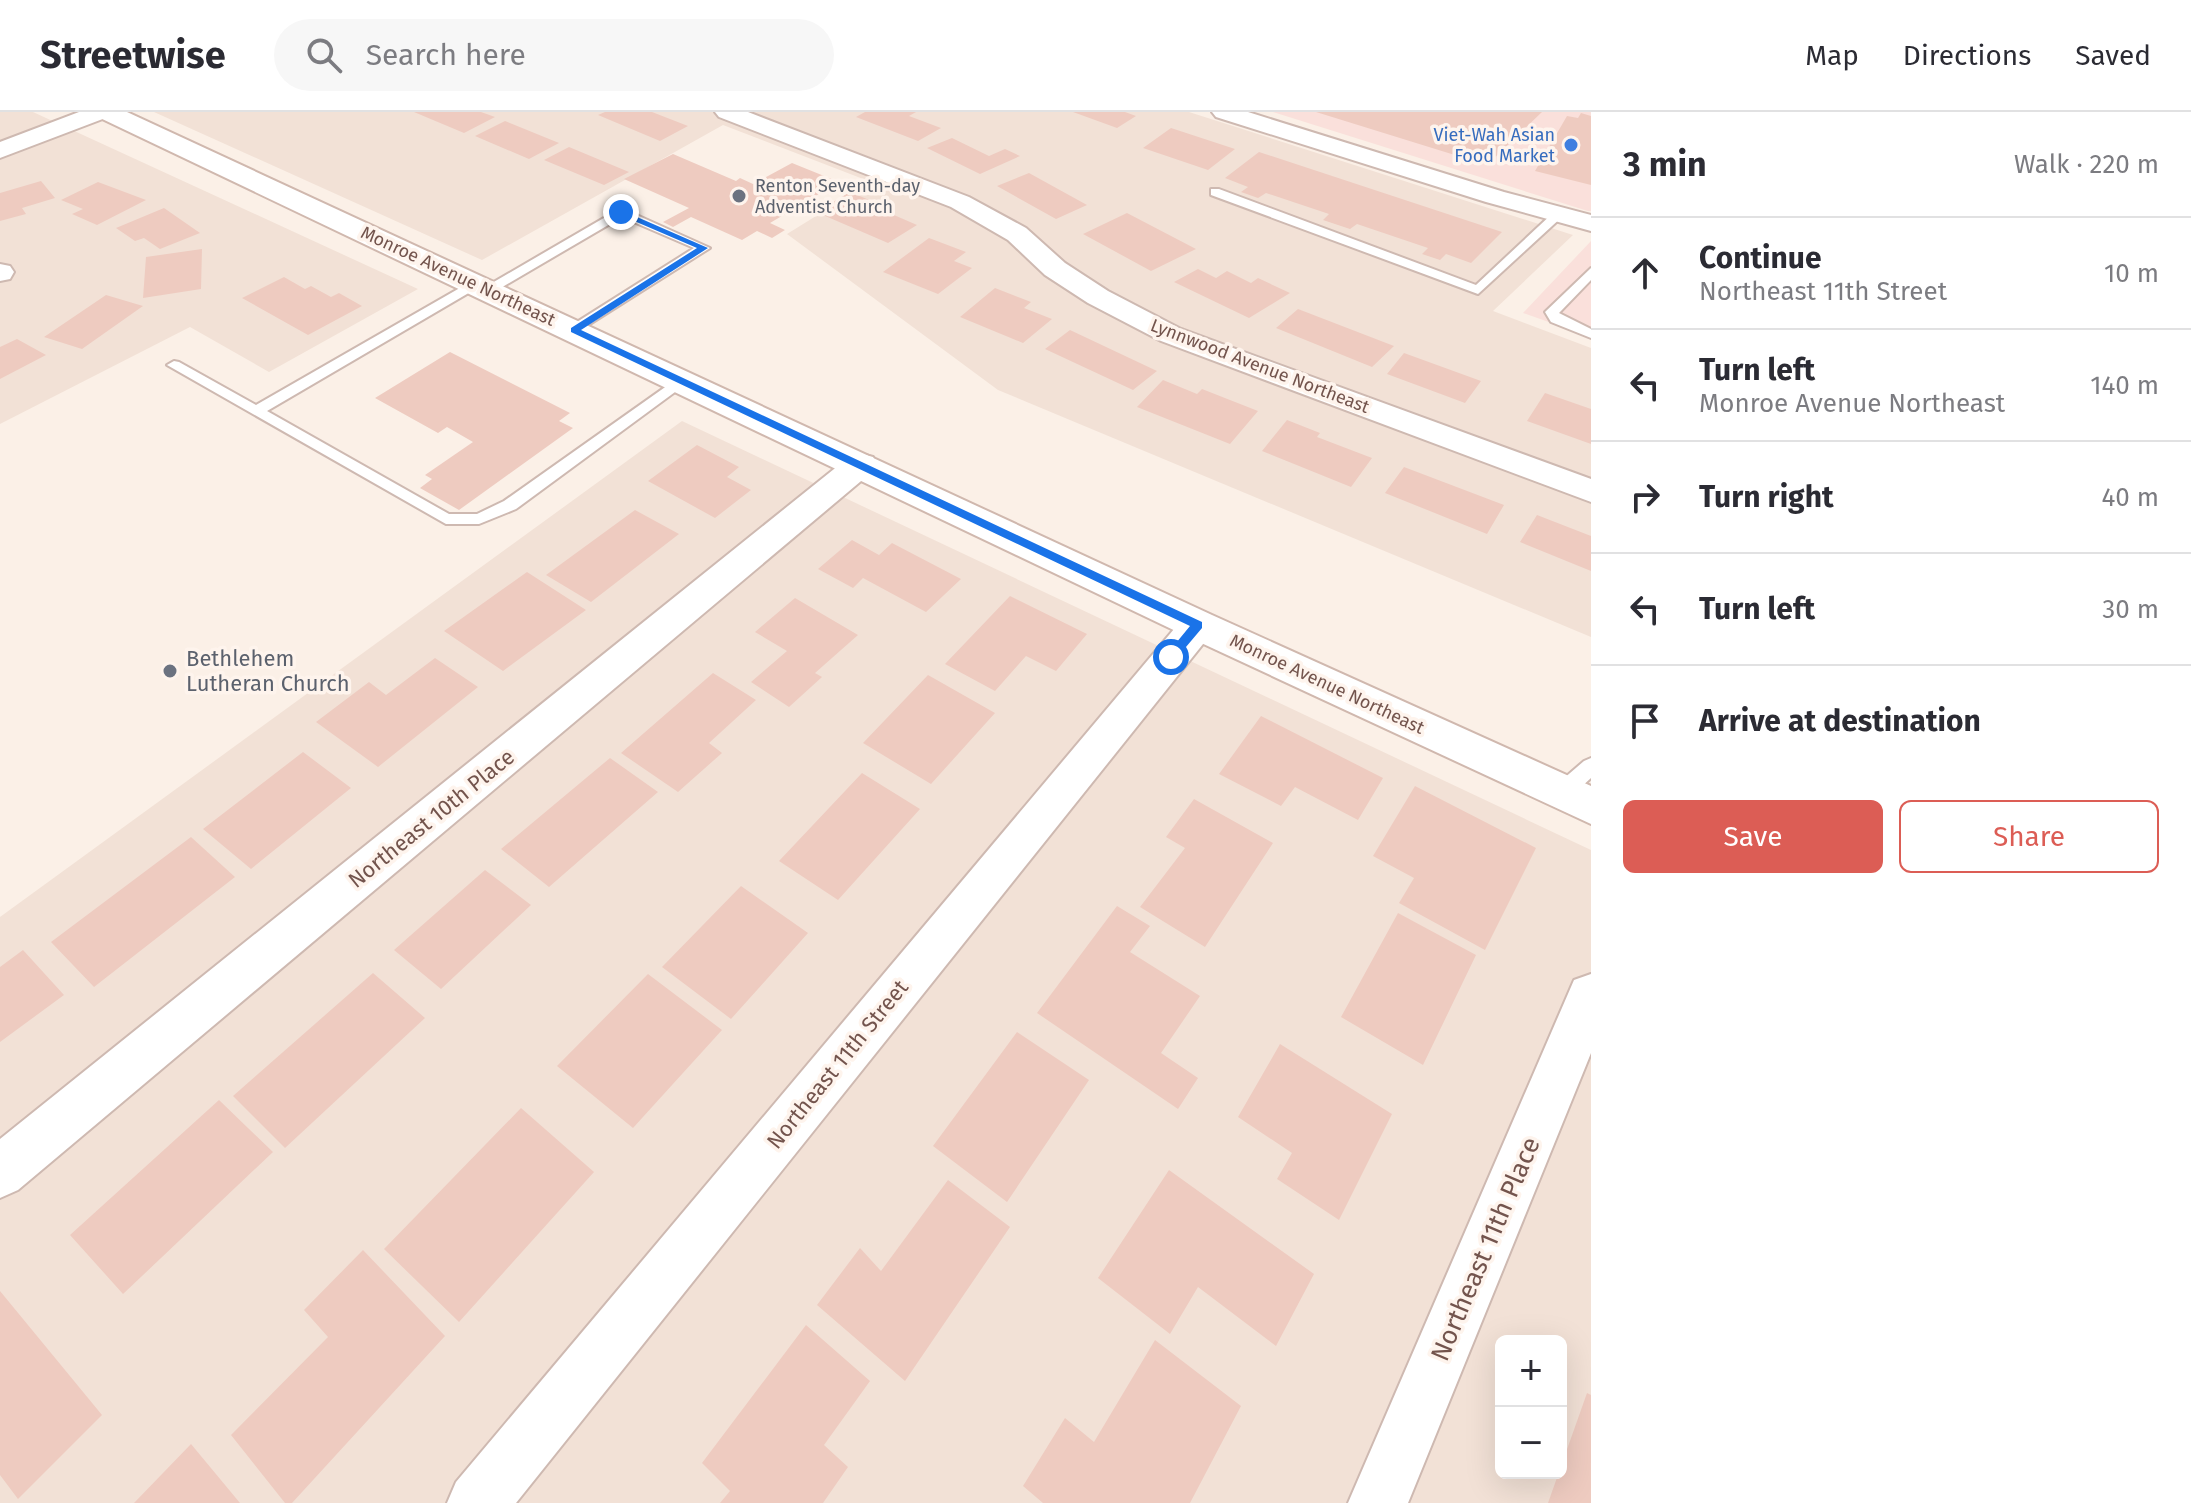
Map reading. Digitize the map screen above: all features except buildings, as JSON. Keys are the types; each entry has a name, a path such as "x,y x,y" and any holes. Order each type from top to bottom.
{"street":[{"path":"0,151 100,112"},
{"name":"Monroe Avenue Northeast","path":"107,112 1198,625 1576,799"},
{"name":"Lynnwood Avenue Northeast","path":"727,112 960,202 1017,234 1055,269 1098,297 1171,335 1591,491"},
{"path":"1224,112 1591,223"},
{"name":"Northeast 10th Place","path":"0,1172 861,464"},
{"name":"Northeast 11th Street","path":"477,1503 1198,625"},
{"name":"Northeast 11th Place","path":"1378,1503 1591,995"}],"lane":[{"path":"1215,192 1478,290 1558,215"},
{"path":"256,411 621,212 704,248 574,330"},
{"path":"1591,272 1552,312 1556,319 1591,334"},
{"path":"174,365 446,519 479,519 510,505 683,381"},
{"path":"1576,799 1591,766"}],"shaded area":[{"path":"0,112 33,112 418,289 269,372 190,327 0,424"},
{"path":"154,112 1189,112 1573,235 1493,311 1591,348 1591,637 998,390 787,234 871,182 723,125 482,260"},
{"path":"1273,112 1591,112 1591,211 1588,211"},
{"path":"1591,241 1591,337 1523,313"},
{"path":"682,421 1591,850 1591,1503 0,1503 0,917"}],"place":[{"name":"Viet-Wah Asian Food Market","path":"1571,145"},
{"name":"Renton Seventh-day Adventist Church","path":"739,196"},
{"name":"Bethlehem Lutheran Church","path":"170,671"}],"route":[{"path":"621,212 704,248 574,330 1198,625 1171,657"}]}
